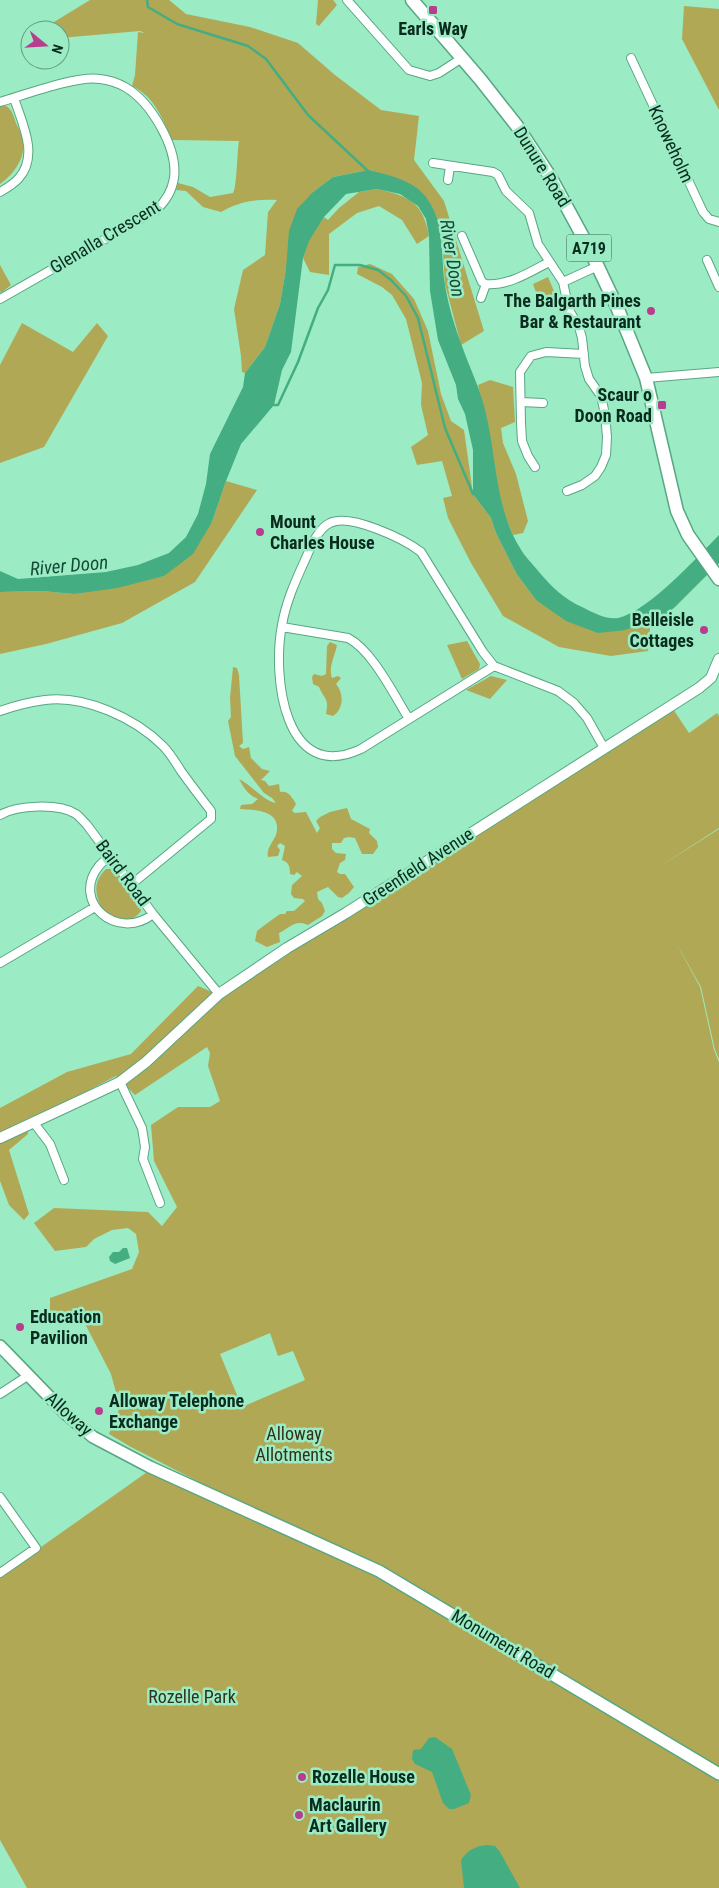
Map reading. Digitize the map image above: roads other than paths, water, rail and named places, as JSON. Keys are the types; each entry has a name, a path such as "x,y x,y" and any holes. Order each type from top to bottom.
{"main road":[{"name":"Dunure Road","path":"412,0 462,58 522,133 555,185 598,266 646,378 660,434 671,492 677,511 688,535 719,579"},
{"name":"Alloway","path":"0,1346 84,1430 150,1467 281,1525"},
{"name":"Monument Road","path":"281,1525 379,1571 719,1774"}],"street":[{"path":"347,0 408,70 430,76 439,73 462,58"},
{"name":"Knoweholm","path":"631,58 703,212 709,219 719,222"},
{"name":"Glenalla Crescent","path":"0,102 82,79 98,78 125,87 145,103 158,123 173,161 174,179 167,198 156,210 0,299"},
{"path":"0,192 20,178 28,160 29,148 27,138 14,98"},
{"path":"433,163 493,172 498,175 506,191 529,213 538,244 563,282 569,310 579,327 582,338 585,366 589,379 601,396 607,437 606,455 602,467 595,476 582,485 567,491"},
{"path":"448,180 450,166"},
{"path":"462,236 479,277 486,284 516,279 549,262"},
{"path":"707,260 716,273 719,287"},
{"path":"563,282 598,266"},
{"path":"481,298 486,284"},
{"path":"535,467 522,441 520,372 531,356 546,352 584,354"},
{"path":"646,378 719,372"},
{"path":"520,402 543,403"},
{"path":"494,666 361,749 346,756 334,757 313,752 300,740 290,722 280,690 279,664 282,627 288,601 311,547 320,531 329,523 352,521 408,542 421,552 494,666 558,691 574,703 587,718 604,748"},
{"path":"282,627 348,638 355,642 370,657 409,719"},
{"name":"Greenfield Avenue","path":"0,1138 120,1082 146,1062 219,994 287,948 346,913 705,684 711,678 719,659"},
{"path":"0,711 13,706 46,700 68,700 97,706 113,712 149,733 165,748 211,811 211,819 132,884"},
{"name":"Baird Road","path":"0,815 8,810 27,806 53,808 74,813 87,825 153,914 219,994"},
{"path":"110,855 98,866 93,877 91,888 94,907 110,919 122,923 137,923 153,914"},
{"path":"0,963 94,907"},
{"path":"120,1082 142,1128 145,1147 143,1159 160,1203"},
{"path":"34,1122 50,1144 64,1180"},
{"path":"0,1394 29,1376"},
{"path":"0,1497 36,1548 0,1573"}],"waterway":[{"path":"147,0 148,7 177,24 248,46 266,59 308,115 369,172"},
{"path":"274,405 278,405 298,362 318,308 328,290 335,265 360,265 378,270 391,280 406,296 418,318 445,428 473,494"}],"place":[{"name":"Earls Way","path":"433,10"},
{"name":"The Balgarth Pines Bar & Restaurant","path":"651,311"},
{"name":"Scaur o Doon Road","path":"662,405"},
{"name":"Mount Charles House","path":"260,532"},
{"name":"Belleisle Cottages","path":"704,630"},
{"name":"Education Pavilion","path":"20,1327"},
{"name":"Alloway Telephone Exchange","path":"99,1411"},
{"name":"Rozelle House","path":"302,1777"},
{"name":"Maclaurin Art Gallery","path":"299,1815"}],"water label":[{"name":"River Doon","path":"453,258"},
{"name":"River Doon","path":"69,565"}],"park label":[{"name":"Alloway Allotments","path":"294,1444"},
{"name":"Rozelle Park","path":"192,1697"}]}
